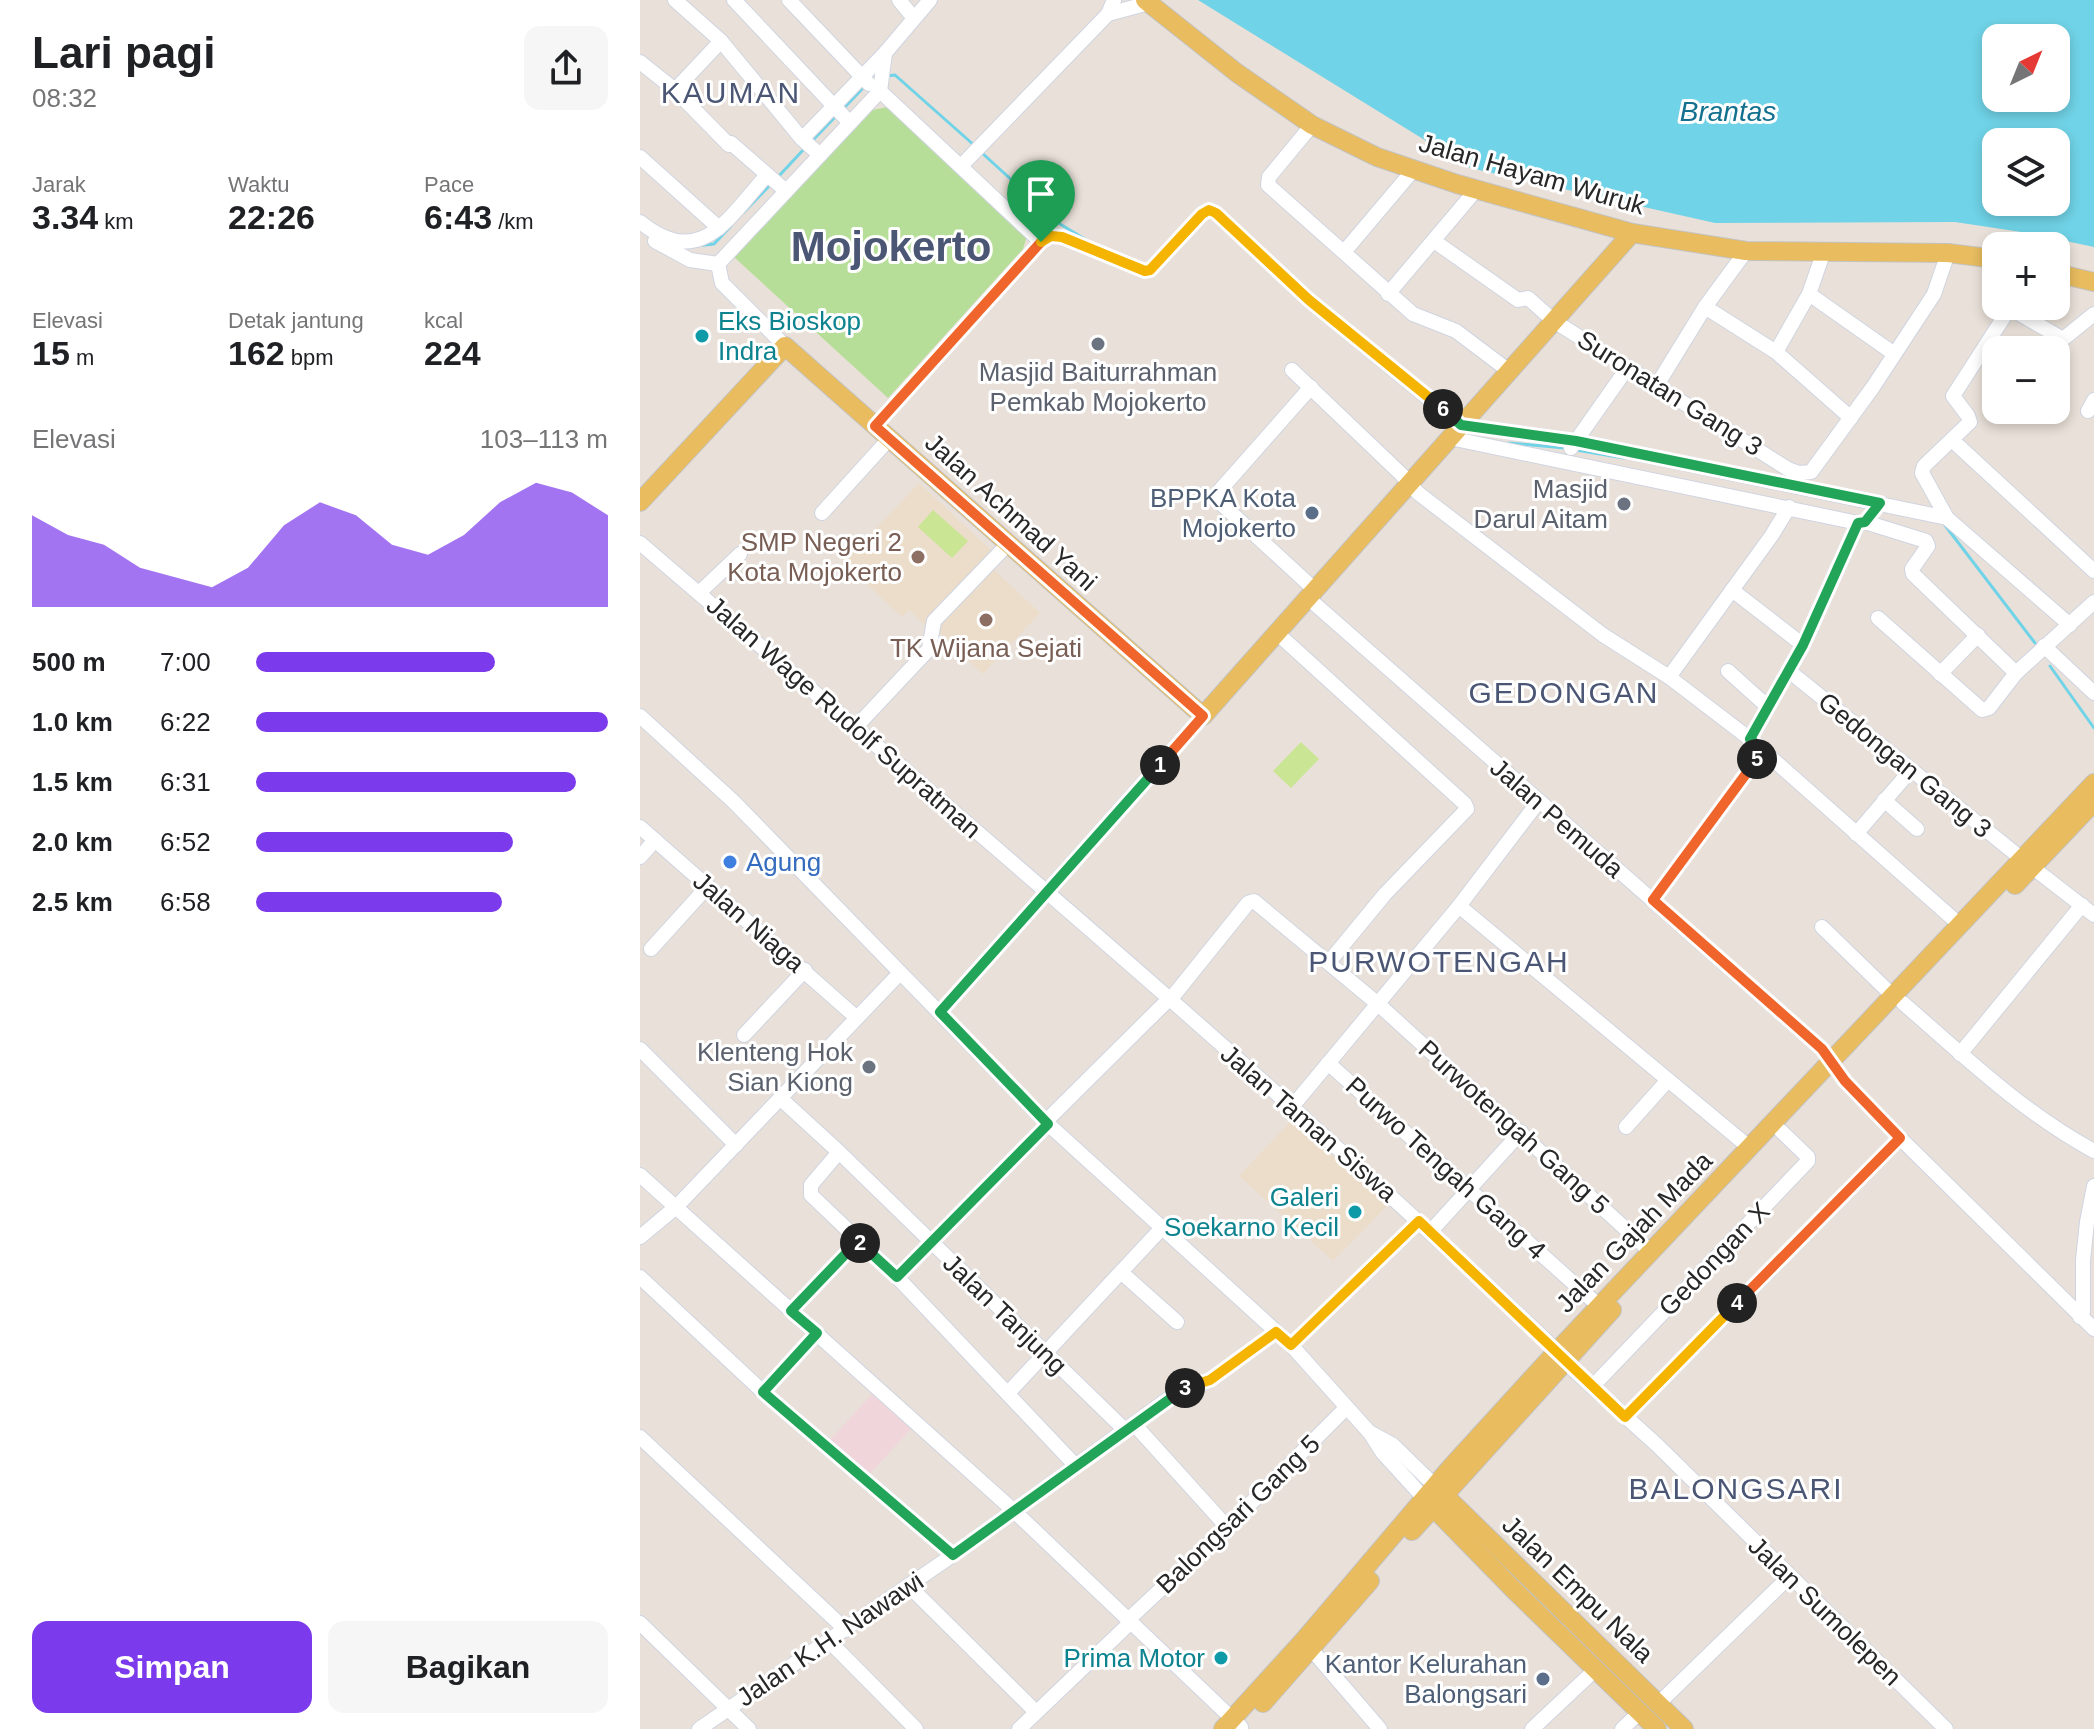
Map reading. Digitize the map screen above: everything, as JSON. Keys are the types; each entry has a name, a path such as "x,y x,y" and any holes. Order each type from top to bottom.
{"main road":[{"name":"Jalan Hayam Wuruk","path":"1147,2 1309,128 1377,157 1476,190 1632,233 1746,251 1948,253 1982,257"},
{"path":"1203,716 1410,483 1505,368 1554,321 1632,233"},
{"path":"2070,276 2094,282"},
{"path":"640,502 785,346"},
{"name":"Jalan Achmad Yani","path":"785,346 1203,716"},
{"name":"Jalan Gajah Mada","path":"1895,997 2027,863 2094,783"},
{"name":"Jalan Gajah Mada","path":"1234,1726 1304,1640 1434,1496 1561,1356 1781,1131 1960,925 2094,802"},
{"name":"Jalan Gajah Mada","path":"1561,1356 1599,1306 1650,1251 1835,1066"},
{"name":"Jalan Gajah Mada","path":"1234,1726 1312,1650 1434,1496"},
{"name":"Jalan Empu Nala","path":"1434,1496 1638,1714 1657,1729"},
{"name":"Jalan Empu Nala","path":"1434,1496 1684,1729"}],"street":[{"path":"675,0 721,41 810,145"},
{"path":"734,0 840,113"},
{"path":"789,0 875,83 966,161 1046,239"},
{"path":"899,0 913,17"},
{"path":"640,222 680,242 696,242 719,228 774,182 840,113 875,83 885,53 930,0"},
{"path":"966,161 1111,7 1147,2"},
{"path":"675,90 721,41"},
{"path":"810,145 840,113 875,83 885,53"},
{"path":"640,62 675,90 729,145 731,143 774,182"},
{"path":"1309,128 1267,182 1418,318 1456,331 1505,368"},
{"path":"640,157 719,228"},
{"path":"1344,252 1415,168"},
{"path":"774,182 718,264 718,274 722,283 785,346"},
{"path":"1388,294 1476,190"},
{"path":"822,513 882,432 1046,239 1062,237 1145,271 1153,267 1209,210 1456,428 1655,466 1880,503 1947,518"},
{"path":"640,250 646,235 690,260 718,264"},
{"name":"Suronatan Gang 3","path":"1434,241 1518,300 1528,298 1554,321 1799,473 1811,472 1851,418 1934,294 1948,253"},
{"path":"1657,385 1705,307 1746,251"},
{"path":"1776,352 1809,294 1824,251"},
{"path":"1809,294 1893,353"},
{"path":"1705,307 1776,352 1851,418"},
{"path":"2031,320 2063,339 2094,314"},
{"path":"2003,320 1953,396 1970,422 1923,469 1924,477 1947,518 2070,625"},
{"path":"1570,450 1628,367"},
{"path":"1292,370 1418,493 1603,635 1669,677 1750,739 1960,925"},
{"name":"Jalan Pemuda","path":"1311,387 1214,497 1311,594 1539,801 1822,1049 1900,1138 2094,1329"},
{"path":"1456,428 1655,466 1789,507 1862,523 1927,543 1912,572 2016,673"},
{"path":"1952,440 2094,571"},
{"path":"1750,739 1803,645 1862,523 1880,503"},
{"path":"1669,677 1789,507"},
{"name":"Jalan Wage Rudolf Supratman","path":"640,543 854,729 1048,891"},
{"path":"854,729 929,649 934,621 1008,544"},
{"path":"699,593 740,554"},
{"path":"1732,590 1803,645"},
{"path":"1878,618 1982,710 1989,708 2016,673 2094,602"},
{"path":"1277,633 1467,806 1465,813 1385,894 1329,962"},
{"path":"1940,674 1978,635"},
{"path":"2044,646 2094,693"},
{"path":"1728,671 1768,707"},
{"name":"Gedongan Gang 3","path":"1789,671 2094,915"},
{"path":"640,716 734,802 1047,1122 1291,1345 1370,1433 1393,1445 1434,1496"},
{"path":"940,1012 1203,716"},
{"path":"1653,900 1763,751"},
{"path":"1856,834 1911,770"},
{"path":"1884,800 1917,829"},
{"path":"1291,1108 1459,906 1539,801"},
{"name":"Jalan Niaga","path":"640,827 857,1018"},
{"path":"640,857 655,840"},
{"path":"651,949 708,886"},
{"name":"Jalan Taman Siswa","path":"1048,891 1425,1226 1561,1356"},
{"name":"Purwotengah Gang 5","path":"1169,1000 1251,900 1378,1004 1650,1251"},
{"path":"1960,1054 2082,905"},
{"path":"1459,906 1750,1148"},
{"path":"1822,927 1960,1054 2052,1127 2094,1151"},
{"path":"744,1035 805,970"},
{"path":"640,1237 676,1207 900,973"},
{"path":"897,1277 1169,1000"},
{"path":"640,1049 736,1145"},
{"name":"Purwo Tengah Gang 4","path":"1328,1063 1599,1306"},
{"path":"1626,1127 1668,1080"},
{"name":"Jalan Tanjung","path":"780,1098 1046,1353 1130,1427 1227,1527"},
{"name":"Gedongan X","path":"1592,1387 1808,1161 1808,1157 1781,1131"},
{"path":"1291,1345 1470,1189 1521,1132"},
{"path":"1625,1417 1900,1138"},
{"path":"839,1152 809,1191 897,1277 1075,1465"},
{"path":"640,1175 1013,1510 1234,1726"},
{"path":"2080,1317 2083,1312 2087,1222 2094,1186"},
{"path":"1008,1393 1161,1229"},
{"path":"791,1311 858,1241"},
{"path":"1122,1273 1177,1322"},
{"path":"640,1277 763,1392 953,1555"},
{"name":"Jalan K.H. Nawawi","path":"699,1729 909,1586 1179,1391 1210,1380 1276,1332"},
{"path":"763,1392 817,1333"},
{"name":"Jalan Sumolepen","path":"1561,1356 1946,1729"},
{"name":"Balongsari Gang 5","path":"1019,1729 1346,1408"},
{"path":"640,1437 846,1630"},
{"path":"1658,1704 1789,1577"},
{"path":"909,1586 1036,1712"},
{"path":"640,1623 749,1729"},
{"path":"829,1641 916,1729"},
{"path":"1312,1650 1380,1729"},
{"path":"1532,1729 1596,1669"},
{"path":"1622,1729 1638,1714"}],"shaded area":[{"name":"SMP Negeri 2 Kota Mojokerto","path":"919,483 994,553 926,626 909,610 902,617 842,561"},
{"name":"TK Wijana Sejati","path":"990,566 1040,613 983,674 933,627"},
{"path":"1292,1120 1388,1205 1333,1261 1239,1176"},
{"path":"873,1393 911,1429 865,1479 827,1443"}],"green space":[{"path":"887,107 1027,236 1023,249 888,398 734,257 872,110"},
{"path":"933,510 968,541 952,558 918,527"},
{"path":"1301,742 1319,759 1291,788 1273,771"}],"water":[{"name":"Brantas","path":"1198,0 2094,0 2094,247 2070,242 2070,232 2021,232 1955,222 1715,223 1470,168"}],"waterway":[{"path":"886,76 895,75 975,146"},
{"path":"844,108 863,88"},
{"path":"813,140 836,116"},
{"path":"777,178 805,148"},
{"path":"981,152 1060,224 1088,241"},
{"path":"744,212 772,183"},
{"path":"686,247 714,244 731,226"},
{"path":"1509,443 1565,448"},
{"path":"1576,450 1624,458"},
{"path":"1944,524 2035,643"},
{"path":"2050,666 2094,728"}],"place":[{"name":"Eks Bioskop Indra","path":"702,336"},
{"name":"Masjid Baiturrahman Pemkab Mojokerto","path":"1098,344"},
{"name":"Masjid Darul Aitam","path":"1624,504"},
{"name":"BPPKA Kota Mojokerto","path":"1312,513"},
{"name":"SMP Negeri 2 Kota Mojokerto","path":"918,557"},
{"name":"TK Wijana Sejati","path":"986,620"},
{"name":"Agung","path":"730,862"},
{"name":"Klenteng Hok Sian Kiong","path":"869,1067"},
{"name":"Galeri Soekarno Kecil","path":"1355,1212"},
{"name":"Prima Motor","path":"1221,1658"},
{"name":"Kantor Kelurahan Balongsari","path":"1543,1679"}],"district":[{"name":"KAUMAN","path":"731,92"},
{"name":"Mojokerto","path":"891,246"},
{"name":"GEDONGAN","path":"1564,692"},
{"name":"PURWOTENGAH","path":"1439,961"},
{"name":"BALONGSARI","path":"1736,1488"}],"route":[{"path":"1209,210 1216,213 1309,300 1461,425 1576,441 1880,503 1865,522 1858,523 1803,645 1750,739 1763,751 1653,900 1822,1049 1845,1081 1900,1138 1625,1417 1419,1221 1291,1345 1276,1332 1210,1380 1179,1391 953,1555 763,1392 817,1333 791,1311 858,1241 897,1277 1048,1124 940,1012 1203,716 875,426 1041,242 1051,236 1062,237 1145,271 1150,270 1209,210"}]}
